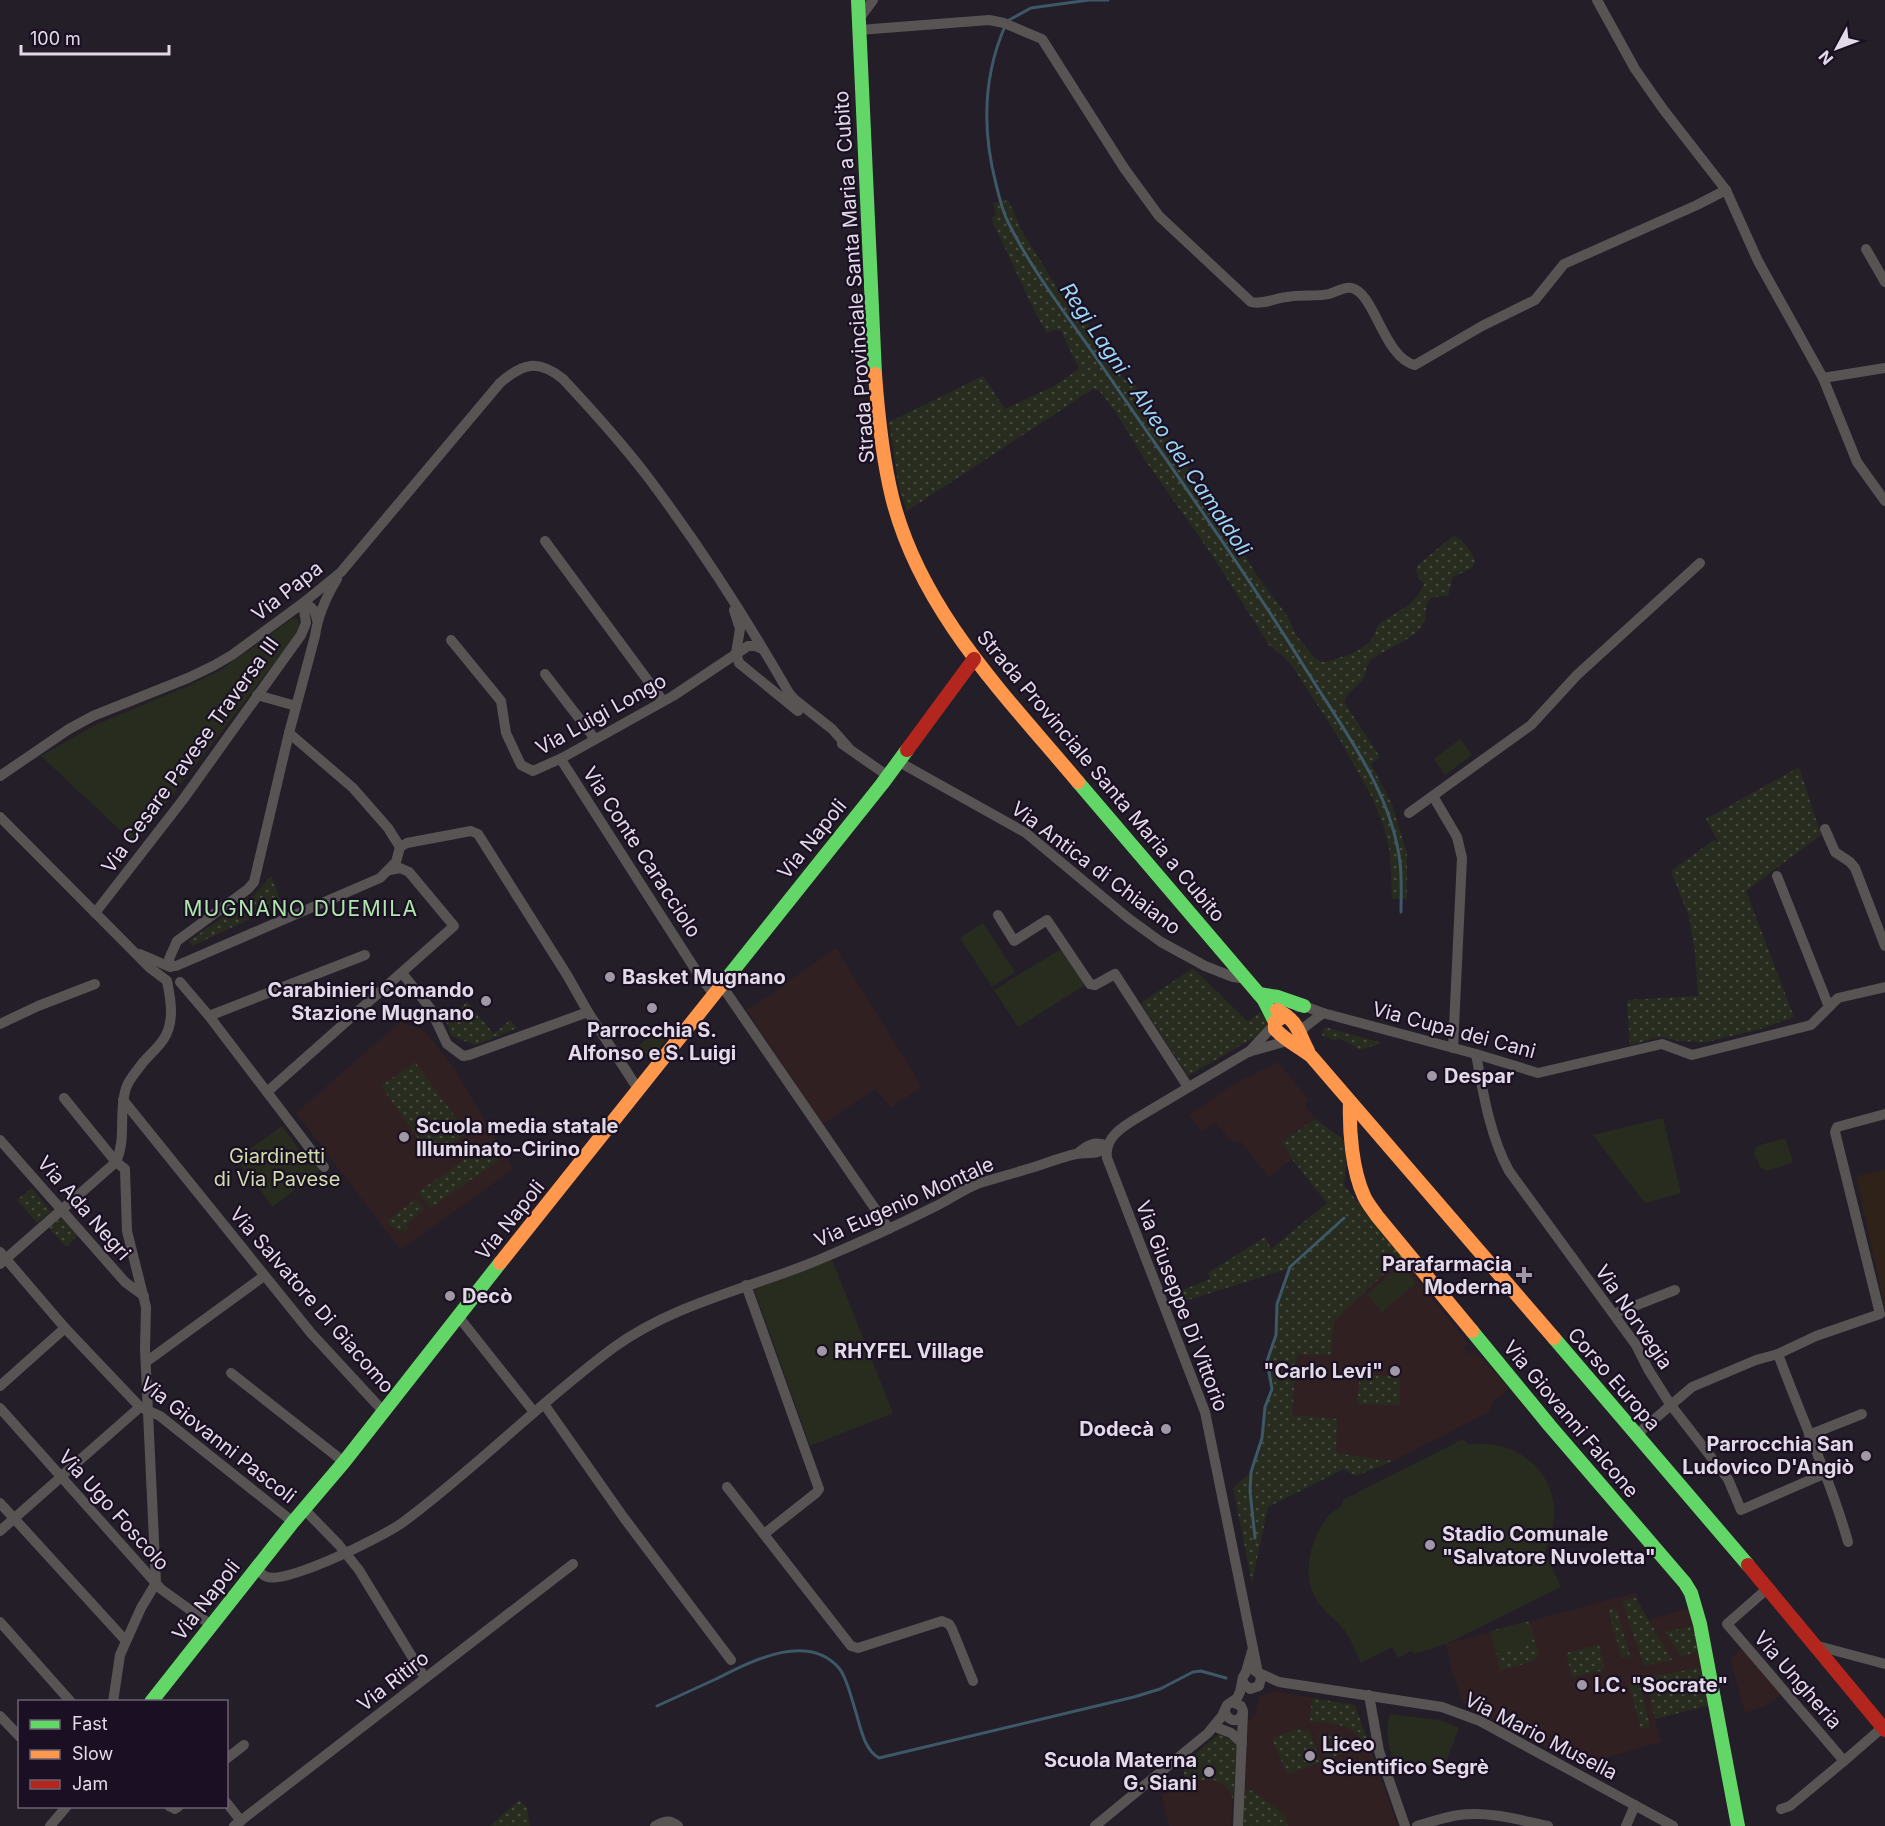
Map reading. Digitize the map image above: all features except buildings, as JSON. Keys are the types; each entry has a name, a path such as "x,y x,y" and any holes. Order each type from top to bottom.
{"main road":[{"name":"Strada Provinciale Santa Maria a Cubito","path":"858,0 876,382 884,462 900,523 910,548 938,601 974,659 1280,1019"},
{"name":"Via Napoli","path":"152,1700 293,1522 344,1462 888,776 974,659"},
{"path":"1261,997 1278,997 1304,1006"},
{"path":"1280,1019 1295,1022 1292,1038 1279,1034 1280,1019"},
{"name":"Corso Europa","path":"1292,1038 1311,1056 1636,1435 1884,1729"},
{"name":"Via Giovanni Falcone","path":"1350,1102 1350,1127 1356,1163 1365,1197 1377,1216 1691,1593 1704,1647 1737,1820"},
{"path":"1356,1163 1365,1141 1373,1137 1381,1138"}],"street":[{"path":"859,25 873,0"},
{"path":"1597,0 1635,69 1663,110 1726,190 1758,261 1823,378 1857,462 1885,501"},
{"path":"859,25 989,20 1007,24 1042,39 1124,168 1159,216 1251,302 1258,304 1288,297 1328,294 1352,288 1367,303 1397,355 1406,363 1415,364 1482,326 1535,300 1564,264 1726,190"},
{"path":"1866,249 1885,282"},
{"name":"Via Papa","path":"0,776 69,729 93,716 213,666 232,655 303,603 341,572 500,383 517,369 528,366 540,365 552,369 563,379 633,459 696,543 726,589"},
{"path":"1823,378 1885,368"},
{"path":"545,541 663,701"},
{"path":"1409,813 1531,725 1577,675 1700,563"},
{"path":"317,621 327,596 341,572"},
{"path":"726,589 794,699 832,729 848,747"},
{"path":"726,589 740,629 736,653 739,663 831,737 888,776"},
{"path":"172,967 169,959 177,941 248,889 254,882 289,733 315,636 316,612 312,606 303,603"},
{"name":"Via Cesare Pavese Traversa III","path":"95,914 182,801 305,628 303,603"},
{"name":"Via Luigi Longo","path":"451,640 501,701 506,734 522,765 532,771 562,758 663,701 748,646 762,649"},
{"path":"545,674 595,739"},
{"path":"769,688 777,686 782,681"},
{"path":"257,695 296,706"},
{"path":"289,733 353,788 388,828 400,847"},
{"name":"Via Conte Caracciolo","path":"562,758 695,969 718,990 889,1229"},
{"name":"Via Antica di Chiaiano","path":"899,762 1026,833 1128,918 1161,942 1224,974 1240,978 1243,976"},
{"path":"1432,796 1457,837 1462,858 1453,1048"},
{"path":"0,817 150,968 172,984 180,982 183,977 182,972 136,953"},
{"path":"1825,829 1835,852 1855,868 1885,946"},
{"path":"2,1259 116,1162 123,1134 125,1090 132,1077 168,1032 171,1019 170,994 165,973 172,967 380,878 396,862 400,847 407,843 471,831 478,834 638,1089"},
{"path":"267,1092 453,928 454,925 409,872 400,868 390,870"},
{"path":"1778,876 1829,1007"},
{"path":"998,915 1014,941 1047,920 1090,984 1095,985 1115,974 1188,1087"},
{"path":"209,1016 364,955"},
{"path":"402,973 429,1008 447,1044 463,1056 588,1012"},
{"path":"180,982 209,1016 324,1167"},
{"path":"0,1024 94,984"},
{"name":"Via Cupa dei Cani","path":"1304,1006 1538,1073 1662,1044 1692,1055 1810,1025 1838,998 1885,987"},
{"path":"1248,1052 1280,1019 1304,1006"},
{"path":"1107,1146 1122,1128 1188,1087 1248,1052 1292,1038 1323,1013"},
{"name":"Via Norvegia","path":"1476,1054 1493,1130 1501,1156 1509,1171 1636,1345 1670,1404 1728,1479 1741,1510 1826,1473"},
{"path":"64,1098 116,1162 123,1166 126,1176 127,1231 146,1307 144,1409 156,1583 141,1608 126,1641 117,1667 112,1700"},
{"name":"Via Salvatore Di Giacomo","path":"123,1100 311,1333 383,1411"},
{"path":"1636,1435 1692,1387 1756,1360 1778,1354 1816,1336 1880,1314 1835,1132 1837,1127 1885,1114"},
{"name":"Via Ada Negri","path":"0,1140 125,1282 144,1296"},
{"name":"Via Eugenio Montale","path":"256,1568 265,1576 270,1577 300,1572 345,1553 402,1522 614,1347 658,1320 698,1302 809,1264 889,1229 978,1184 1077,1154 1089,1145 1096,1143 1107,1146"},
{"name":"Via Giuseppe Di Vittorio","path":"1107,1146 1107,1158 1205,1412 1259,1673"},
{"name":"Via Giovanni Pascoli","path":"2,1259 144,1409 160,1416 293,1522"},
{"path":"146,1362 264,1276"},
{"path":"746,1285 819,1489 764,1534"},
{"path":"1614,1314 1675,1290"},
{"path":"458,1316 534,1412"},
{"path":"0,1386 65,1328"},
{"path":"1778,1354 1826,1473 1848,1542"},
{"path":"231,1373 344,1462"},
{"path":"544,1404 624,1518 731,1660"},
{"name":"Via Ugo Foscolo","path":"0,1408 63,1475 156,1583 211,1625"},
{"path":"0,1531 63,1475 144,1409"},
{"path":"1809,1435 1862,1414"},
{"path":"727,1487 854,1648 942,1622 947,1623 952,1629 973,1681"},
{"path":"0,1503 126,1641"},
{"path":"304,1509 358,1570 425,1678"},
{"name":"Via Ritiro","path":"238,1823 573,1564"},
{"name":"Via Ungheria","path":"1767,1589 1727,1624 1844,1761"},
{"path":"0,1622 70,1700"},
{"path":"1813,1645 1885,1664"},
{"name":"Via Giuseppe Di Vittorio","path":"1230,1713 1240,1692 1253,1648"},
{"path":"1230,1713 1239,1719 1248,1697 1257,1687 1261,1680 1259,1673 1252,1670 1245,1677 1247,1687 1257,1687"},
{"name":"Via Mario Musella","path":"1259,1673 1279,1682 1442,1707 1480,1721 1673,1826"},
{"name":"Via Mario Musella","path":"1257,1687 1279,1682"},
{"path":"1369,1695 1379,1750 1405,1826"},
{"path":"1095,1826 1213,1730 1239,1704 1243,1712 1238,1826"},
{"path":"1230,1713 1242,1740"},
{"path":"0,1716 18,1735"},
{"path":"1781,1809 1790,1806 1884,1729"},
{"path":"1213,1730 1231,1733 1242,1740"},
{"path":"228,1758 244,1745"},
{"path":"1626,1826 1635,1805"},
{"path":"228,1806 238,1823"},
{"path":"50,1826 65,1808"},
{"path":"1417,1826 1457,1815 1475,1814 1548,1826"},
{"path":"655,1826 672,1821 678,1826"}],"shaded area":[{"path":"836,948 922,1087 891,1107 875,1089 822,1125 746,1009"},
{"name":"Scuola media statale Illuminato-Cirino","path":"400,1022 425,1031 456,1071 513,1169 401,1250 296,1113"},
{"path":"1278,1062 1309,1100 1305,1105 1315,1119 1282,1142 1292,1159 1269,1177 1241,1142 1231,1141 1215,1122 1202,1132 1189,1115 1232,1085"},
{"path":"1885,1170 1885,1308 1856,1176"},
{"name":"\"Carlo Levi\"","path":"1401,1259 1468,1343 1463,1348 1469,1354 1474,1350 1509,1388 1493,1402 1489,1412 1393,1461 1335,1453 1292,1415 1297,1354"},
{"name":"I.C. \"Socrate\"","path":"1637,1592 1643,1621 1690,1608 1711,1705 1655,1719 1661,1742 1579,1765 1463,1703 1446,1644"},
{"path":"1743,1648 1786,1690 1768,1705 1745,1713 1730,1659"},
{"name":"Liceo Scientifico Segrè","path":"1273,1691 1355,1705 1398,1826 1243,1826 1248,1722 1256,1713 1258,1697"},
{"name":"Scuola Materna G. Siani","path":"1237,1743 1231,1826 1169,1826 1161,1794 1170,1793 1170,1785 1185,1781 1183,1764"}],"green space":[{"path":"1008,200 1022,231 1075,317 1082,313 1096,339 1123,378 1125,380 1131,378 1211,506 1288,617 1296,635 1314,657 1321,662 1326,662 1366,646 1379,624 1417,597 1424,584 1417,573 1418,565 1453,536 1461,540 1470,550 1475,562 1472,568 1453,577 1448,596 1438,596 1428,601 1425,620 1417,631 1371,660 1364,679 1349,693 1344,702 1380,757 1371,764 1392,804 1407,854 1407,899 1392,899 1390,852 1383,824 1372,797 1340,740 1293,667 1269,645 1212,555 1145,460 1115,411 1099,391 1093,389 907,511 899,489 889,422 983,376 1005,409 1054,386 1079,369 1061,331 1054,330 1047,333 991,218 996,215 993,203"},
{"path":"293,618 298,619 299,625 295,636 135,844 41,756 95,725 221,670"},
{"path":"1460,739 1472,755 1445,775 1434,759"},
{"path":"1799,767 1821,835 1746,891 1794,1017 1760,1029 1707,1042 1679,1041 1660,1037 1630,1045 1627,1000 1698,996 1695,952 1689,917 1671,871 1714,840 1719,843 1706,819"},
{"path":"271,876 282,904 192,946 189,941 254,895"},
{"path":"983,923 1015,972 992,987 960,938"},
{"path":"1061,949 1085,985 1018,1027 994,990"},
{"path":"1193,968 1248,1022 1260,1012 1270,1024 1255,1037 1188,1076 1141,1003"},
{"path":"467,1002 494,1034 510,1020 517,1028 476,1045 451,1036 446,1020"},
{"path":"655,1026 668,1037 651,1058 638,1048"},
{"path":"1325,1027 1382,1043 1360,1050 1341,1039 1332,1040 1322,1035"},
{"path":"415,1062 467,1133 432,1158 381,1086"},
{"path":"1663,1118 1681,1193 1645,1203 1593,1135"},
{"path":"1315,1119 1348,1143 1344,1185 1402,1257 1334,1321 1331,1355 1297,1354 1292,1415 1337,1419 1336,1453 1393,1461 1356,1476 1344,1469 1268,1507 1252,1583 1233,1488 1251,1472 1262,1438 1265,1407 1272,1389 1267,1363 1276,1335 1277,1304 1290,1268 1175,1304 1172,1294 1210,1279 1208,1273 1265,1237 1271,1249 1327,1203 1292,1159 1282,1142"},
{"name":"Giardinetti di Via Pavese","path":"282,1126 299,1150 308,1152 321,1169 273,1207 236,1159"},
{"path":"1785,1138 1793,1162 1768,1171 1760,1167 1754,1153 1757,1146"},
{"path":"490,1142 499,1156 498,1161 430,1208 418,1192"},
{"path":"32,1188 51,1211 37,1223 17,1200"},
{"path":"416,1199 425,1209 406,1224 410,1229 397,1230 387,1221"},
{"path":"61,1217 78,1235 66,1247 49,1228"},
{"name":"RHYFEL Village","path":"832,1260 893,1413 810,1446 754,1289"},
{"path":"1401,1265 1416,1283 1382,1312 1367,1295"},
{"path":"1360,1375 1400,1376 1400,1405 1357,1404"},
{"name":"Stadio Comunale \"Salvatore Nuvoletta\"","path":"1463,1439 1469,1445 1484,1444 1512,1450 1525,1457 1545,1478 1551,1492 1554,1519 1545,1553 1561,1587 1446,1644 1414,1654 1411,1651 1398,1658 1392,1647 1361,1663 1347,1634 1320,1606 1313,1592 1309,1560 1320,1528 1326,1519 1343,1504 1343,1500"},
{"path":"1635,1597 1672,1660 1644,1666 1622,1601"},
{"path":"1616,1608 1630,1656 1622,1658 1608,1610"},
{"path":"1529,1621 1539,1654 1532,1662 1500,1670 1491,1631"},
{"path":"1527,1623 1533,1644 1496,1654 1490,1633"},
{"path":"1694,1626 1699,1652 1681,1656 1665,1632"},
{"path":"1599,1645 1605,1670 1572,1677 1566,1653"},
{"path":"1702,1667 1711,1705 1655,1719 1646,1678"},
{"path":"1639,1681 1650,1727 1641,1729 1629,1684"},
{"path":"1312,1698 1355,1705 1368,1742 1363,1744 1354,1732 1341,1725 1310,1721"},
{"path":"1390,1714 1440,1720 1459,1728 1446,1762 1396,1772 1388,1736"},
{"path":"1296,1729 1309,1731 1321,1762 1287,1774 1272,1739"},
{"path":"1318,1733 1346,1738 1353,1750 1326,1759"},
{"path":"1219,1734 1237,1743 1233,1799 1230,1792 1220,1783 1207,1780 1185,1781 1183,1764"},
{"path":"1192,1762 1218,1765 1216,1779 1190,1776"},
{"path":"1245,1790 1253,1791 1284,1814 1288,1826 1243,1826"},
{"path":"519,1800 527,1807 530,1826 490,1826"}],"waterway":[{"name":"Regi Lagni - Alveo dei Camaldoli","path":"1009,20 1031,8 1089,0 1108,0"},
{"name":"Regi Lagni - Alveo dei Camaldoli","path":"1005,26 992,65 987,124 991,164 1006,217 1040,278 1231,554 1363,760 1387,810 1395,835 1401,868 1401,912"},
{"name":"Regi Lagni - Alveo dei Camaldoli","path":"1255,1538 1250,1491 1251,1472 1262,1438 1265,1407 1272,1389 1267,1361 1276,1335 1277,1304 1290,1267 1344,1218"},
{"name":"Regi Lagni - Alveo dei Camaldoli","path":"657,1706 761,1658 778,1653 811,1652 826,1657 842,1672 869,1749 879,1758 1134,1697 1160,1689 1193,1672 1201,1671 1226,1678"}],"traffic: fast":[{"path":"858,0 875,374"},
{"path":"724,982 907,750"},
{"path":"1078,782 1264,1000 1275,1022"},
{"path":"1259,994 1278,997 1304,1006"},
{"path":"153,1700 500,1263"},
{"path":"1472,1331 1685,1583 1691,1593 1700,1624 1738,1826"},
{"path":"1554,1338 1748,1565"}],"traffic: slow":[{"path":"875,374 881,436 892,497 905,538 923,577 944,614 968,649 1078,782"},
{"path":"500,1263 724,982"},
{"path":"1277,1010 1294,1023 1308,1051"},
{"path":"1285,1015 1275,1022 1275,1029 1311,1056 1554,1338"},
{"path":"1350,1102 1354,1162 1365,1199 1472,1331"}],"traffic: jam":[{"path":"907,750 974,659"},
{"path":"1748,1565 1885,1730"}],"place":[{"name":"Basket Mugnano","path":"610,977"},
{"name":"Carabinieri Comando Stazione Mugnano","path":"486,1001"},
{"name":"Parrocchia S. Alfonso e S. Luigi","path":"652,1008"},
{"name":"Despar","path":"1432,1076"},
{"name":"Scuola media statale Illuminato-Cirino","path":"404,1137"},
{"name":"Parafarmacia Moderna","path":"1524,1275"},
{"name":"Decò","path":"450,1296"},
{"name":"RHYFEL Village","path":"822,1351"},
{"name":"\"Carlo Levi\"","path":"1395,1371"},
{"name":"Dodecà","path":"1166,1429"},
{"name":"Parrocchia San Ludovico D'Angiò","path":"1866,1456"},
{"name":"Stadio Comunale \"Salvatore Nuvoletta\"","path":"1430,1545"},
{"name":"I.C. \"Socrate\"","path":"1582,1685"},
{"name":"Liceo Scientifico Segrè","path":"1310,1756"},
{"name":"Scuola Materna G. Siani","path":"1209,1772"}],"district":[{"name":"MUGNANO DUEMILA","path":"301,908"}]}
